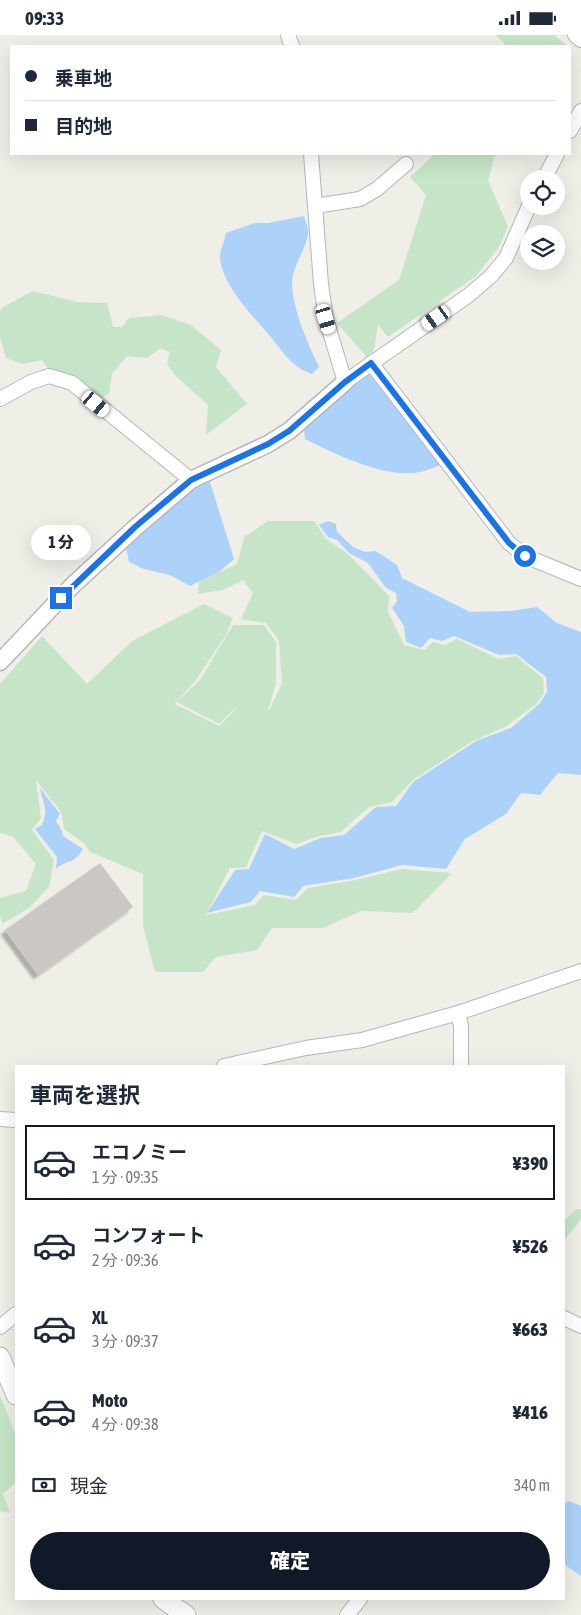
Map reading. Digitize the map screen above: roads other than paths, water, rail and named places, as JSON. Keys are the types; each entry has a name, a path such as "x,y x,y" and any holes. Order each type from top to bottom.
{"main road":[{"path":"0,1357 15,1393"},
{"path":"164,1600 186,1615"}],"street":[{"path":"575,35 581,40"},
{"path":"571,129 581,111"},
{"path":"311,155 321,284 326,319 345,382"},
{"path":"549,170 556,155"},
{"path":"315,206 360,199 377,189 406,164"},
{"path":"0,662 73,585 135,527 191,480 275,440 289,431 345,382 469,295 491,276 506,258 525,215"},
{"path":"371,363 509,543 525,556 581,579"},
{"path":"0,399 31,382 49,376 72,383 191,480"},
{"path":"229,1065 306,1048 362,1040 458,1013 581,971"},
{"path":"458,1013 461,1026 461,1065"},
{"path":"0,1119 15,1120"},
{"path":"0,1327 15,1314"},
{"path":"565,1318 581,1326"},
{"path":"347,1615 359,1600"}],"water":[{"path":"304,216 308,236 295,268 292,282 298,314 319,367 312,374 301,369 284,354 239,300 222,269 220,258 226,233 255,223 268,223"},
{"path":"365,374 376,377 442,464 420,472 391,472 361,464 305,439 304,429"},
{"path":"209,479 234,559 219,572 190,586 170,575 144,569 129,562 126,547 164,512"},
{"path":"328,521 336,524 337,532 353,547 365,552 376,551 397,565 402,578 470,612 511,611 537,607 557,623 581,632 581,775 558,773 540,795 521,793 506,814 465,839 446,869 402,865 354,878 303,886 294,897 260,891 251,902 207,913 235,870 249,869 265,834 294,849 321,838 344,835 376,807 396,806 413,782 476,741 511,728 539,704 547,692 546,677 516,654 499,655 454,636 442,641 430,638 421,648 406,642 404,626 392,608 397,601 396,593 386,588 368,563 349,553 337,540 328,537 319,525"},
{"path":"40,788 60,814 56,821 63,836 83,849 76,858 56,869 57,857 35,829 42,825 45,815"},
{"path":"569,1501 581,1506 581,1576 565,1565 565,1503"}]}
